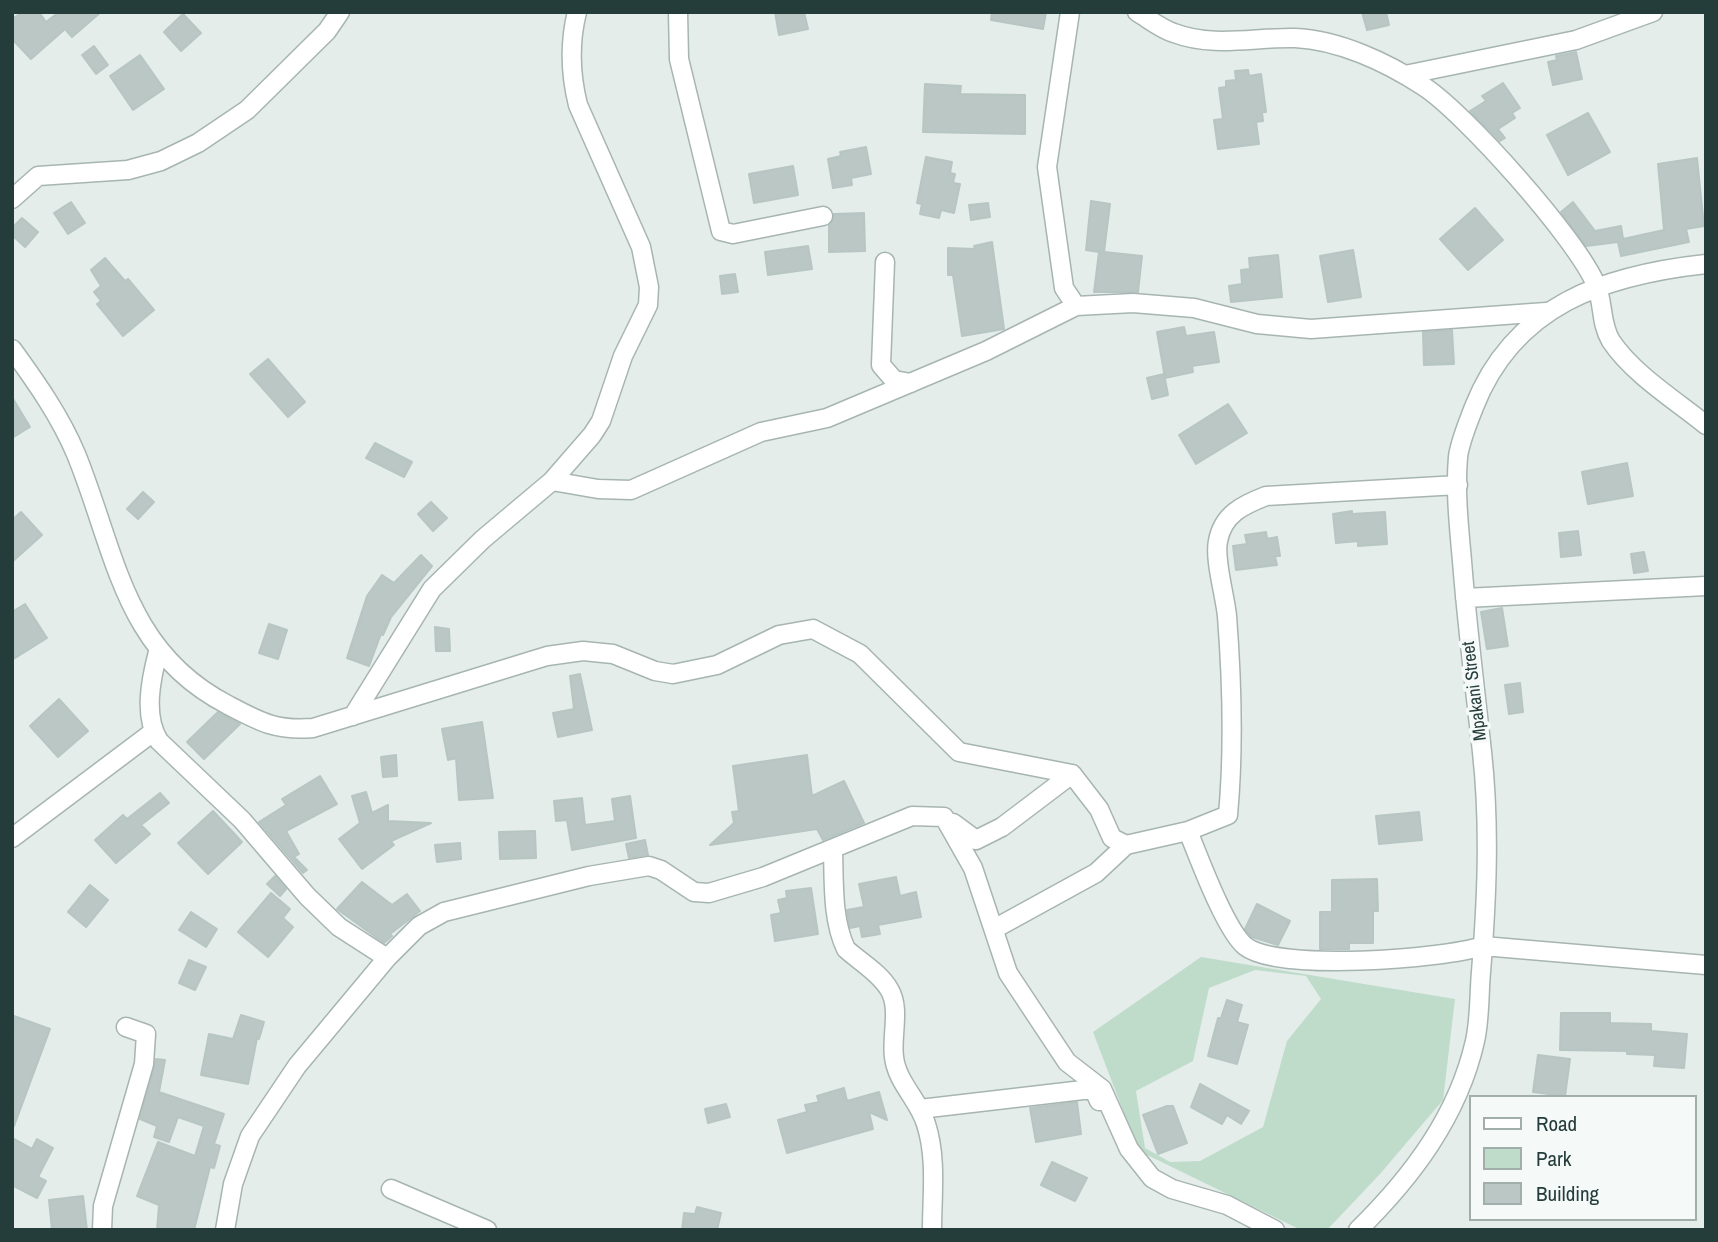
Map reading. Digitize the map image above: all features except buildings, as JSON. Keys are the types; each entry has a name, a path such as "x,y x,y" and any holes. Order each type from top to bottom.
{"street":[{"path":"12,199 26,183 38,176 128,170 161,161 198,143 247,110 327,31 340,12"},
{"path":"353,716 432,589 482,539 552,481 576,456 601,421 623,356 648,305 649,287 641,247 578,104 573,85 570,53 577,12"},
{"path":"678,12 679,58 721,231 733,234 822,216"},
{"path":"1070,12 1047,167 1064,288 1076,306"},
{"path":"1137,12 1173,33 1202,41 1296,38 1339,46 1405,75 1426,88 1474,131 1580,257 1597,286 1603,324 1624,357 1706,425"},
{"path":"1405,75 1576,40 1653,12"},
{"path":"885,262 881,365 894,380 911,383"},
{"name":"Mpakani Street","path":"1357,1230 1409,1174 1438,1135 1460,1091 1475,1039 1483,946 1488,823 1465,598 1458,455 1485,380 1514,341 1546,312 1597,286 1631,275 1706,264"},
{"path":"552,481 598,489 631,490 761,432 827,418 998,346 1076,306 1133,303 1194,308 1257,324 1311,329 1546,312"},
{"path":"12,349 55,413 75,453 122,586 159,652 210,696 269,726 285,730 313,728 445,685 547,656 583,651 613,654 655,671 673,674 717,665 779,635 813,629 860,653 959,752 1072,774 1098,809 1112,838 1126,845"},
{"path":"994,929 1096,873 1126,845 1188,831 1227,815 1230,679 1227,615 1217,543 1225,521 1241,505 1266,496 1331,490 1458,485"},
{"path":"1465,598 1706,586"},
{"path":"159,652 150,697 153,732 182,765 242,820 307,896 339,926 387,958"},
{"path":"12,838 153,732"},
{"path":"225,1230 233,1184 250,1136 297,1066 387,958 418,926 444,912 565,882 649,866 694,892 709,892 763,877 912,816 944,817 976,840 1002,827 1072,774"},
{"path":"944,817 973,868 1008,973 1067,1062 1102,1089 1129,1149 1152,1178 1172,1189 1227,1205 1275,1230"},
{"path":"1188,831 1231,927 1243,945 1258,954 1280,959 1404,958 1461,953 1483,946 1706,965"},
{"path":"833,850 836,906 842,941 846,949 890,989 894,1001 894,1059 898,1074 920,1109 930,1139 933,1164 932,1230"},
{"path":"102,1230 103,1206 144,1063 146,1034 139,1029 126,1027"},
{"path":"920,1109 1094,1090 1122,1156 1154,1188"},
{"path":"391,1189 487,1230"}],"green space":[{"path":"1201,957 1455,999 1443,1100 1380,1174 1327,1230 1301,1230 1139,1151 1093,1032","holes":["1255,970 1306,976 1321,999 1287,1041 1263,1127 1200,1161 1170,1162 1145,1148 1136,1091 1193,1061 1209,988"]}]}
